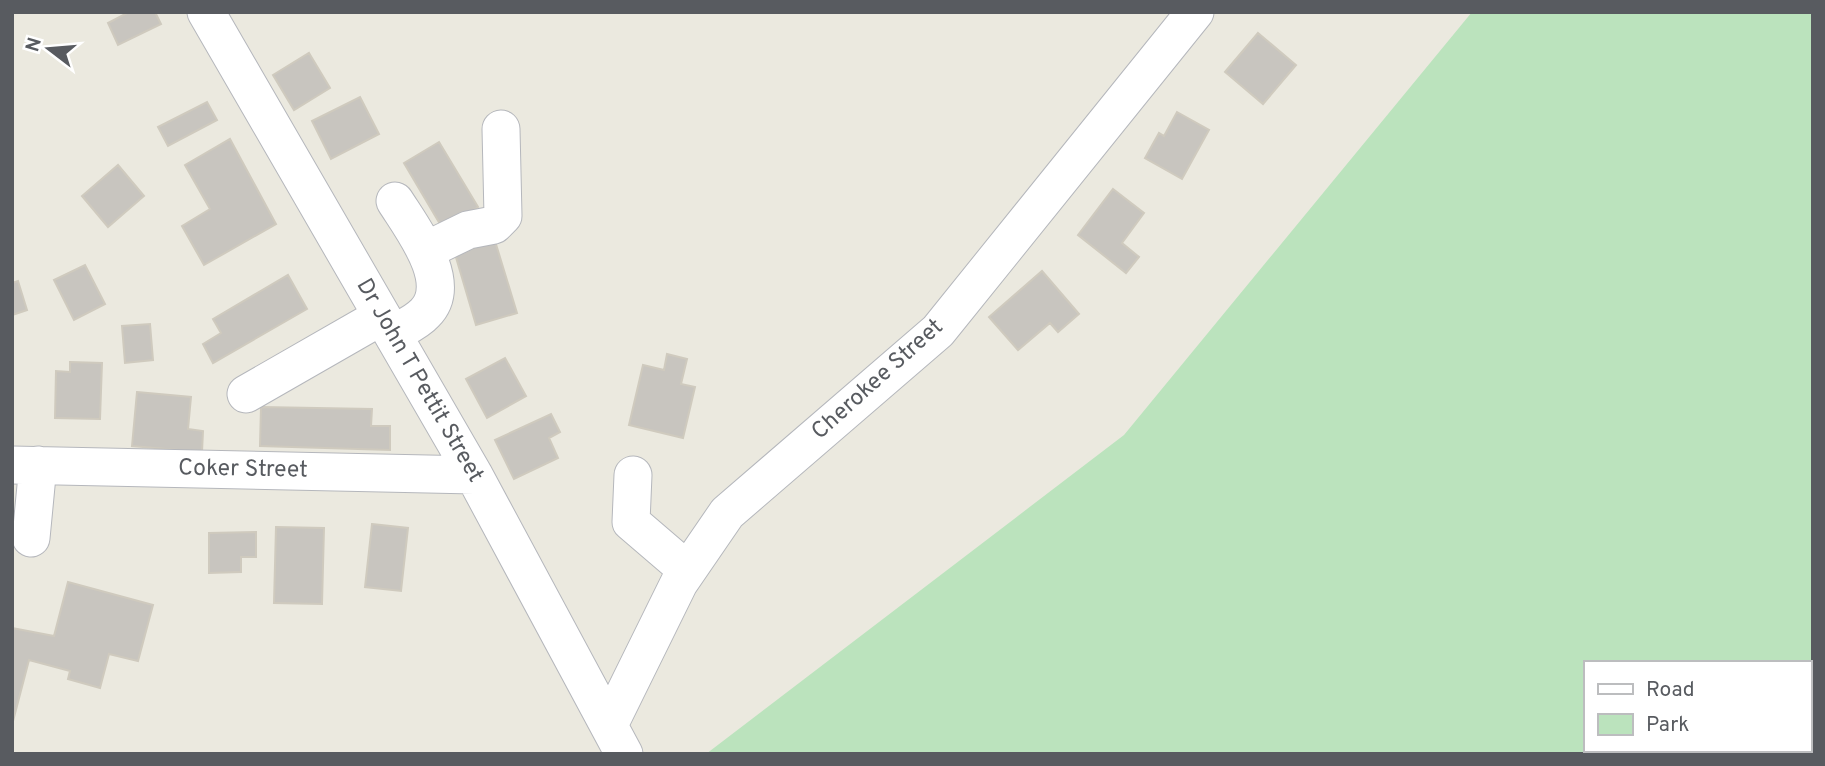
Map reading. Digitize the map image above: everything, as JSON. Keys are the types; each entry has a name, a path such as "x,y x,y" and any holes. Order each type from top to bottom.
{"street":[{"name":"Dr John T Pettit Street","path":"206,12 474,475 616,739"},
{"name":"Cherokee Street","path":"616,739 687,570 727,513 938,331 1195,12"},
{"path":"427,250 468,230 494,225 503,216 501,129"},
{"path":"246,394 388,325 426,313 436,292 427,250 395,201"},
{"path":"25,465 31,538"},
{"name":"Coker Street","path":"25,465 474,475"},
{"path":"633,475 631,522 687,570"}],"green space":[{"path":"1472,12 1813,12 1813,754 706,754 1124,435"}],"building":[{"path":"129,12 155,12 161,24 118,45 108,23"},
{"path":"1258,33 1296,65 1263,104 1225,72"},
{"path":"309,53 330,88 294,110 273,75"},
{"path":"360,97 379,134 331,159 312,121"},
{"path":"207,102 217,120 168,146 158,127"},
{"path":"1177,112 1209,130 1182,179 1145,158 1159,133 1164,136"},
{"path":"230,139 276,224 204,265 182,226 210,209 185,165"},
{"path":"439,142 478,207 443,229 404,163"},
{"path":"118,165 144,196 108,227 82,196"},
{"path":"1113,189 1144,213 1122,243 1139,257 1126,273 1078,235"},
{"path":"495,241 517,313 476,325 455,254"},
{"path":"85,265 105,304 74,320 54,280"},
{"path":"1042,271 1079,314 1058,332 1050,323 1018,350 989,317"},
{"path":"288,275 307,309 213,363 203,344 221,333 213,319"},
{"path":"18,281 27,310 12,315 12,283"},
{"path":"150,324 153,360 125,363 122,326"},
{"path":"667,354 687,359 681,384 695,387 683,438 629,425 643,365 664,370"},
{"path":"505,358 526,396 487,418 466,379"},
{"path":"70,362 102,363 100,419 55,418 56,371 70,372"},
{"path":"137,392 191,397 188,429 203,431 202,452 132,446"},
{"path":"261,407 372,409 371,426 390,426 390,450 260,446"},
{"path":"551,414 560,432 549,438 558,458 514,479 495,440"},
{"path":"372,524 408,528 401,591 365,587"},
{"path":"276,527 324,528 322,604 274,603"},
{"path":"256,532 256,557 241,557 241,572 209,573 209,533"},
{"path":"68,582 153,605 138,661 109,654 100,688 68,679 70,671 29,660 12,725 12,628 54,636"}]}
